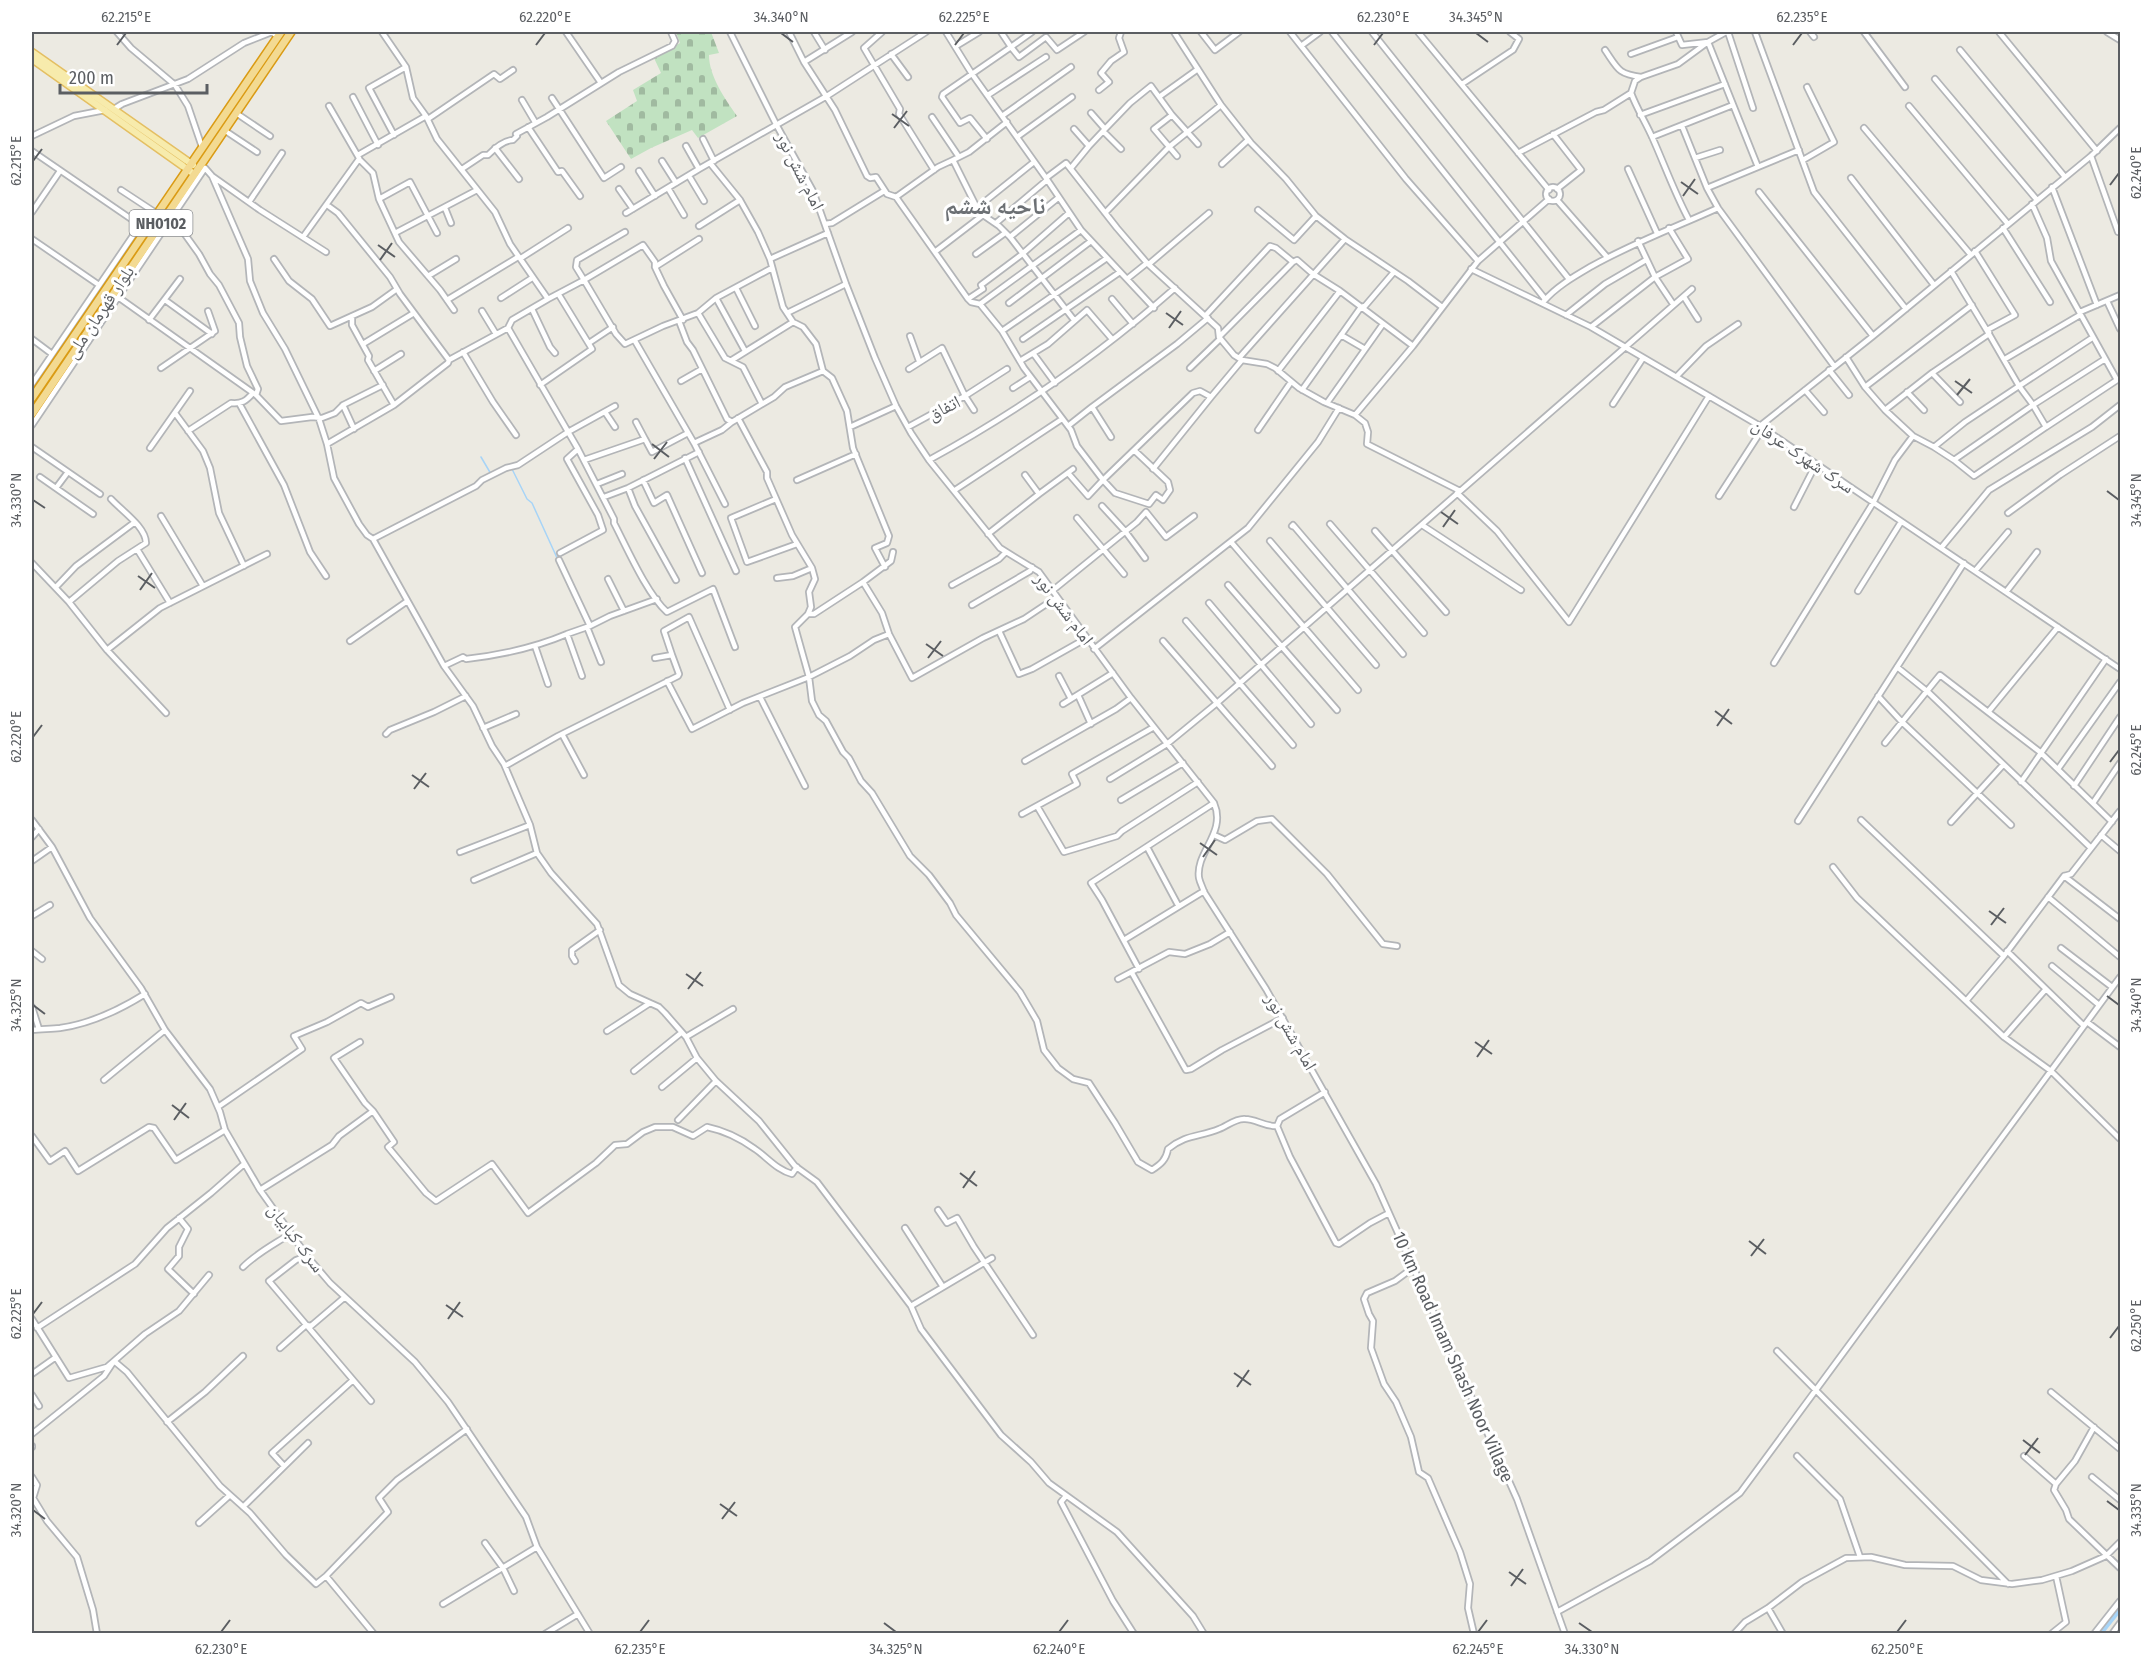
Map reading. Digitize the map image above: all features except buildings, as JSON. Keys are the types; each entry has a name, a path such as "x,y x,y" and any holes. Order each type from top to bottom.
{"highway":[{"name":"بلوار قهرمان ملی","path":"32,398 143,227 196,168 291,32"},
{"name":"بلوار قهرمان ملی","path":"32,414 153,234 170,214 196,168 202,147 280,34"}],"main road":[{"path":"32,52 196,168"},
{"path":"32,59 109,108"}],"street":[{"path":"117,32 131,48 175,85 188,106 202,147"},
{"path":"32,136 74,116 109,108 175,85 244,43 272,32 280,34"},
{"path":"382,32 406,67 413,98 437,138 495,212 510,244 548,299"},
{"path":"566,32 601,83"},
{"path":"462,169 509,140 513,140 516,134 619,72 672,46 675,41 670,32"},
{"name":"امام شش نور","path":"730,32 777,126 813,191 846,284 896,406 908,427 929,460 1000,548 1039,572 1131,698 1214,803 1218,820 1200,867 1199,879 1204,891 1283,1017 1324,1090"},
{"path":"789,32 804,62 827,96 867,176 878,179 884,191 896,197 971,302 980,304 1002,331 1030,377 1068,426 1077,446 1103,480 1115,493 1149,504 1156,495 1163,500 1170,490 1168,482 1135,451"},
{"path":"814,32 825,50"},
{"path":"804,62 852,32"},
{"path":"882,32 864,48 900,109 899,114 934,170"},
{"path":"626,213 827,96 926,32"},
{"path":"946,32 972,74 1081,230 1154,308"},
{"path":"956,46 979,32"},
{"path":"1001,32 1019,57 1046,37 1058,50 1084,32"},
{"path":"987,139 970,118 960,123 942,97 943,94 1032,32"},
{"path":"1099,90 1109,82 1101,73 1111,61 1124,52 1119,38 1121,32"},
{"path":"1173,32 1221,105 1248,140 1286,179 1316,216 1442,307"},
{"path":"1201,32 1215,50 1239,32"},
{"path":"1290,32 1406,180 1478,261"},
{"path":"1301,46 1320,32"},
{"path":"1332,32 1500,242 1543,301 1569,279 1638,241 1718,208"},
{"path":"1372,32 1569,279"},
{"path":"1418,32 1549,190"},
{"path":"1462,84 1513,50 1519,39 1510,32"},
{"path":"1605,50 1619,71 1626,75 1641,76 1678,64 1708,42 1727,32 1753,108"},
{"path":"1755,32 1814,192 1906,309"},
{"path":"1810,32 1814,38"},
{"path":"1864,32 1905,87"},
{"path":"1999,32 2097,151"},
{"path":"2107,32 2121,40"},
{"path":"1631,54 1677,34 1682,45 1708,42"},
{"path":"1708,42 1758,167"},
{"path":"1960,50 2065,177"},
{"path":"891,54 908,77"},
{"path":"988,95 1046,57"},
{"path":"394,135 369,88 406,67"},
{"path":"1002,116 1071,67"},
{"path":"1159,97 1198,69"},
{"path":"303,237 359,157 427,118 494,74 500,79 513,70"},
{"path":"1518,153 1604,110 1630,93 1635,81 1641,76"},
{"path":"1846,357 1865,387 1885,410 1913,436 1954,460 1974,476 2117,380 2051,261 2047,238 2035,202 1935,79"},
{"path":"1640,115 1725,84"},
{"path":"1071,168 1130,103 1151,86 1172,115 1198,144"},
{"path":"1803,160 1834,141 1807,87"},
{"path":"1630,93 1652,137 1674,192 1689,220"},
{"path":"1017,137 1072,97"},
{"path":"353,98 378,145"},
{"path":"552,98 603,178 621,167"},
{"path":"522,100 535,122"},
{"path":"1105,213 1169,147 1221,105"},
{"path":"1652,137 1733,105"},
{"path":"329,106 359,157 373,173 379,199 399,243 454,310"},
{"path":"1909,106 2006,226 2050,302"},
{"path":"236,113 270,136"},
{"path":"1091,113 1121,149"},
{"path":"1172,115 1154,129 1177,156"},
{"path":"932,117 959,157"},
{"path":"896,197 934,170 987,139 1007,122"},
{"path":"1682,126 1707,188 1718,208 1834,366"},
{"path":"528,127 558,172 562,171 580,196"},
{"path":"1864,128 1973,253 2015,315 1989,329 1989,334 1932,373 1885,410"},
{"path":"1719,496 1762,427 2091,156 2121,128"},
{"path":"1074,129 1089,146"},
{"path":"224,130 257,152"},
{"path":"1549,190 1557,189 1581,170 1553,134"},
{"path":"703,139 712,162 740,200 770,259 783,307 793,322 803,327 816,344 819,363 823,371 832,378 847,411 853,448 889,537 887,543 875,548 885,567"},
{"path":"1222,164 1248,140"},
{"path":"686,146 699,169"},
{"path":"495,148 519,179"},
{"path":"1695,158 1720,150"},
{"path":"1707,188 1799,150"},
{"path":"32,151 153,234"},
{"path":"249,202 282,153"},
{"path":"2091,156 2118,232"},
{"path":"953,160 982,215 1010,237 1074,320"},
{"path":"662,161 676,183"},
{"path":"978,207 1034,162"},
{"path":"996,224 1066,163 1148,263 1218,328 1220,339 1190,368"},
{"path":"32,425 118,297 196,168 212,176 326,252"},
{"path":"1628,169 1657,233"},
{"path":"32,212 60,171"},
{"path":"639,171 655,196"},
{"path":"212,176 248,259 250,281 263,313 285,349 319,419 334,478 358,524 373,539 406,602 444,666 473,706 505,766 530,825 537,853 551,873 597,924 619,985 630,994 665,1013 686,1037 697,1058 716,1081 759,1121 797,1167 817,1182 910,1306 921,1329 1001,1435 1049,1482 1118,1532 1193,1616 1204,1634"},
{"path":"689,176 704,201"},
{"path":"1851,178 1934,285"},
{"path":"379,199 410,182 437,233"},
{"path":"2052,187 2097,305"},
{"path":"668,188 684,215"},
{"path":"619,189 633,209"},
{"path":"1557,189 1560,194 1557,200"},
{"path":"121,190 157,213"},
{"path":"395,232 477,190"},
{"path":"1549,190 1547,193 1549,199"},
{"path":"825,224 832,223 884,191"},
{"path":"1759,192 1873,336"},
{"path":"1010,237 1058,198"},
{"path":"32,199 37,203"},
{"path":"1355,415 1413,346 1478,261 1549,199 1557,200 1608,257"},
{"path":"699,226 740,200"},
{"path":"327,205 338,213 358,236 449,360"},
{"path":"445,208 451,223"},
{"path":"1258,210 1294,240 1316,216"},
{"path":"968,298 983,289 981,285 1023,253 1069,213"},
{"path":"1127,279 1209,213"},
{"path":"170,214 219,285 239,323 247,366 258,389 247,400 231,403 188,431"},
{"path":"936,251 982,215"},
{"path":"32,384 99,285 143,227"},
{"path":"447,300 568,228"},
{"path":"1591,327 1655,277 1688,259 1669,228"},
{"path":"980,304 1081,230"},
{"path":"625,232 577,260 576,267 616,334 626,344 663,326 698,313 716,298 772,268"},
{"path":"770,259 828,233"},
{"path":"976,254 1005,233"},
{"path":"32,238 99,285"},
{"path":"655,267 699,239"},
{"path":"1153,469 1240,359 1345,239"},
{"path":"1009,303 1091,241"},
{"path":"1638,241 1655,277 1673,304"},
{"path":"327,444 394,405 449,360 508,328 512,320 643,245 655,262 655,267 681,320 687,342 727,419 732,422"},
{"path":"1068,426 1177,344 1207,316 1270,246 1293,262"},
{"path":"1002,331 1107,258"},
{"path":"274,259 289,281 312,299 330,326 372,307 397,289"},
{"path":"428,276 456,259"},
{"path":"1219,337 1297,260 1413,346"},
{"path":"1566,315 1605,284 1646,260"},
{"name":"سرک شهرک عرفان","path":"1471,269 1543,301 1591,327 1762,427 2121,669"},
{"path":"1951,271 2046,427"},
{"path":"1023,339 1120,272"},
{"path":"1302,390 1361,307 1365,306 1394,272"},
{"path":"501,298 532,278"},
{"path":"149,320 180,279"},
{"path":"787,313 846,284"},
{"path":"736,288 755,326"},
{"path":"929,460 977,434 1043,392 1154,308 1175,288"},
{"path":"1110,779 1167,744 1217,703 1692,289"},
{"path":"1278,370 1340,291"},
{"path":"540,385 592,349 559,295"},
{"path":"2005,359 2080,313 2121,295"},
{"path":"118,297 255,394 281,421 312,417 319,419 335,413 343,405 383,385"},
{"path":"1684,297 1698,319"},
{"path":"716,298 745,351"},
{"path":"1112,299 1133,324"},
{"path":"165,300 212,334"},
{"path":"2107,301 2121,329"},
{"path":"1865,387 1972,305"},
{"path":"532,309 555,353"},
{"path":"1020,361 1048,344 1087,310 1112,339"},
{"path":"161,368 212,334 216,328 208,311"},
{"path":"482,311 496,334"},
{"path":"363,344 414,313"},
{"path":"698,313 725,358 743,367 762,404"},
{"path":"352,316 352,325 374,371 394,405"},
{"path":"732,360 793,322"},
{"path":"1327,403 1383,324"},
{"path":"1676,377 1706,346 1738,324"},
{"path":"589,343 613,327"},
{"path":"508,328 522,348 540,385 544,388 578,449 604,497 614,523 657,599 667,612 713,589 735,647"},
{"path":"1341,334 1365,349"},
{"path":"910,336 919,361"},
{"path":"1219,337 1240,359 1267,364 1302,390 1355,415 1365,423 1368,432 1367,444 1458,492 1497,531 1569,622 1709,396"},
{"path":"1934,447 1965,422 2092,338"},
{"path":"32,339 52,354"},
{"path":"635,341 699,452 725,504"},
{"path":"909,369 942,348 965,396 1007,369"},
{"path":"464,352 493,402 516,435"},
{"path":"1033,353 1054,383"},
{"path":"374,371 401,354"},
{"path":"1613,404 1643,357"},
{"path":"1954,460 2104,359"},
{"path":"681,381 702,369"},
{"path":"1829,370 1849,395"},
{"path":"694,443 722,430 774,397 785,387 823,371"},
{"path":"1932,373 1960,402"},
{"path":"1013,388 1030,377"},
{"path":"1258,430 1291,382"},
{"path":"1805,390 1824,412"},
{"path":"150,448 190,391"},
{"path":"1068,473 1088,496 1193,393 1200,391 1211,398"},
{"path":"1907,392 1924,410"},
{"name":"اتفاق","path":"908,427 965,396 974,410"},
{"path":"239,403 284,485 310,552 326,576"},
{"path":"343,405 354,429"},
{"path":"1941,548 1989,490 2092,427 2121,405"},
{"path":"373,539 476,486 482,480 506,468 518,465 568,432 615,406"},
{"path":"850,428 896,406"},
{"path":"1092,407 1111,437"},
{"path":"1094,649 1248,528 1318,442 1339,408"},
{"path":"605,412 615,427"},
{"path":"175,413 203,451 210,468 219,513 244,566"},
{"path":"738,418 767,472 767,478 776,499 797,544 812,568 815,579 809,592 811,607 808,614 795,627 809,677 812,701 910,856 929,875 951,903 956,915 1020,992 1037,1021 1044,1050 1058,1068 1073,1079 1089,1083 1138,1162 1152,1170 1160,1165 1168,1149 1174,1143 1192,1135 1217,1130 1236,1120 1246,1118 1266,1126 1277,1126"},
{"path":"955,490 1062,419"},
{"path":"636,422 652,452 688,433"},
{"path":"1774,663 1873,503 1895,460 1913,436"},
{"path":"2008,513 2060,475 2121,436"},
{"path":"584,460 645,439"},
{"path":"32,447 100,494"},
{"path":"560,554 603,530 598,515 567,459 578,449"},
{"path":"604,497 628,488 699,452"},
{"path":"797,480 856,454"},
{"path":"685,458 736,571"},
{"path":"1794,507 1816,464"},
{"path":"988,534 1073,469"},
{"path":"56,488 68,472"},
{"path":"597,484 621,474"},
{"path":"1025,475 1039,494"},
{"path":"40,477 93,514"},
{"path":"643,480 654,503 667,495 702,573"},
{"path":"628,488 635,506 676,580"},
{"path":"69,602 118,561 147,541 135,522 111,499"},
{"path":"776,499 731,518 747,562 797,544"},
{"path":"1102,506 1145,558"},
{"path":"1052,591 1104,550 1146,512 1166,537 1194,516"},
{"path":"162,516 203,586"},
{"path":"1077,518 1124,574"},
{"path":"56,587 75,566 135,522"},
{"path":"1858,591 1901,522"},
{"path":"1330,525 1424,633"},
{"path":"1422,525 1521,590"},
{"path":"1292,526 1349,589 1402,654"},
{"path":"1375,531 1446,612"},
{"path":"1975,571 2008,532"},
{"path":"1270,541 1376,664"},
{"path":"1230,542 1358,690"},
{"path":"137,549 170,603"},
{"path":"808,614 814,614 885,567 891,561 893,552"},
{"path":"952,585 999,559 1006,552"},
{"path":"2006,592 2037,552"},
{"path":"107,650 160,608 267,554"},
{"path":"559,560 589,626 601,662"},
{"path":"1798,821 1964,563"},
{"path":"32,564 56,587 107,650 166,712"},
{"path":"972,605 1030,571 1032,567"},
{"path":"777,578 793,576 812,568"},
{"path":"608,579 624,611"},
{"path":"863,582 882,613 889,634 912,678 1024,619 1058,597"},
{"path":"1228,585 1337,710"},
{"path":"444,666 463,657 466,659 505,654 535,646 657,599"},
{"path":"350,641 406,602"},
{"path":"1209,603 1311,724"},
{"path":"505,766 679,674 664,631 689,617 730,710"},
{"path":"1186,621 1293,745"},
{"path":"1989,711 2058,627"},
{"path":"999,631 1019,674 1087,638"},
{"path":"567,634 582,676"},
{"path":"667,681 692,729 730,710 809,677 850,656 874,640 889,634"},
{"path":"1164,641 1272,766"},
{"path":"535,646 548,684"},
{"path":"655,658 672,655"},
{"path":"2021,782 2106,659"},
{"path":"1897,667 1928,692 2091,848"},
{"path":"1063,704 1113,673"},
{"path":"1885,743 1940,675 2040,752 2112,822"},
{"path":"1059,676 1071,699"},
{"path":"2058,770 2121,682"},
{"path":"1078,694 1091,724"},
{"path":"386,734 390,730 466,696"},
{"path":"1878,696 1902,722 2011,825"},
{"path":"760,697 805,786"},
{"path":"1025,761 1091,724 1131,698"},
{"path":"483,728 516,714"},
{"path":"2074,786 2121,717"},
{"path":"1022,814 1077,784 1072,774 1154,727"},
{"path":"562,734 584,775"},
{"path":"1121,800 1183,763"},
{"path":"2093,803 2121,763"},
{"path":"1951,822 2003,765"},
{"path":"1037,806 1064,852 1118,836 1198,782"},
{"path":"1139,969 1092,883 1214,803"},
{"path":"1966,1001 2006,953 2064,876 2071,874 2121,811"},
{"path":"1214,835 1225,840 1257,822 1272,819 1327,874 1383,944 1397,946"},
{"name":"سرک کبابیان","path":"32,820 52,847 90,918 145,994 165,1030 210,1089 225,1130 260,1190 290,1234 345,1297 415,1362 467,1429 526,1517 537,1547 590,1634"},
{"path":"1862,820 2085,1024 2121,1047"},
{"path":"460,852 530,825"},
{"path":"32,837 39,829"},
{"path":"2101,836 2121,851"},
{"path":"32,861 52,847"},
{"path":"1147,847 1178,905"},
{"path":"474,880 537,853"},
{"path":"1833,867 1857,898 2004,1037 2051,1071 2121,1139"},
{"path":"2064,876 2121,919"},
{"path":"1124,940 1204,891"},
{"path":"2048,897 2121,957"},
{"path":"32,916 50,905"},
{"path":"575,961 572,950 600,930"},
{"path":"1119,979 1168,952 1185,954 1210,944 1230,932"},
{"path":"2061,948 2112,987"},
{"path":"32,951 42,959"},
{"path":"2052,966 2099,1005"},
{"path":"1130,974 1132,973 1186,1070 1283,1017"},
{"path":"1557,1612 1650,1561 1740,1493 2112,987 2120,980"},
{"path":"2004,1037 2046,989"},
{"path":"32,1030 62,1028 82,1023 129,1004 145,994"},
{"path":"218,1107 302,1049 294,1036 327,1022 361,1003 368,1007 391,998"},
{"path":"607,1031 650,1003"},
{"path":"32,1007 39,1029"},
{"path":"686,1037 733,1009"},
{"path":"104,1080 165,1030"},
{"path":"634,1071 681,1033"},
{"path":"360,1042 334,1058 394,1142 388,1148 426,1193 436,1201 492,1164 528,1213 596,1163 615,1145 627,1144 643,1132 655,1127 673,1127 693,1136 707,1127 729,1132 782,1171 792,1174 797,1167"},
{"path":"662,1087 697,1058"},
{"path":"678,1120 716,1081"},
{"path":"1324,1090 1280,1119 1277,1126 1290,1157 1336,1243 1339,1244 1370,1222 1389,1213"},
{"name":"10 km Road Imam Shash Noor Village","path":"1324,1090 1376,1184 1517,1499 1565,1634"},
{"path":"260,1190 332,1145 339,1136 373,1111"},
{"path":"32,1136 50,1161 64,1151 78,1171 149,1127 154,1128 176,1160 225,1130"},
{"path":"37,1328 135,1264 167,1228 211,1194 244,1164"},
{"path":"938,1209 947,1223 957,1218 1033,1335"},
{"path":"179,1218 188,1229 179,1247 179,1257 168,1269 194,1294"},
{"path":"905,1228 943,1287"},
{"path":"243,1267 258,1252 265,1251 290,1234"},
{"path":"307,1256 296,1260 269,1281 371,1401"},
{"path":"910,1306 992,1258"},
{"path":"1414,1267 1395,1281 1367,1293 1364,1299 1373,1321 1371,1348 1384,1384 1396,1402 1411,1437 1419,1472 1428,1478 1460,1552 1470,1584 1468,1608 1474,1634"},
{"path":"32,1319 69,1378 107,1367 145,1334 179,1311 209,1275"},
{"path":"280,1348 306,1325 311,1326 345,1297"},
{"path":"1777,1351 2008,1584"},
{"path":"167,1422 205,1392 243,1356"},
{"path":"32,1374 56,1357"},
{"path":"114,1361 127,1372 220,1486 316,1584 388,1512 379,1498 397,1480 467,1429"},
{"path":"32,1434 104,1376 114,1361"},
{"path":"284,1466 272,1453 353,1380"},
{"path":"2051,1392 2121,1449"},
{"path":"32,1395 39,1406"},
{"path":"2094,1427 2075,1461 2056,1484 2054,1490 2069,1519 2121,1568"},
{"path":"243,1507 308,1443"},
{"path":"1797,1456 1840,1499 1860,1557"},
{"path":"2024,1456 2056,1484"},
{"path":"2092,1477 2121,1500"},
{"path":"32,1478 37,1485 33,1498 47,1521 77,1557 93,1610 97,1634"},
{"path":"199,1523 230,1496"},
{"path":"1066,1496 1061,1502 1113,1601 1134,1634"},
{"path":"1734,1634 1744,1622 1768,1608 1802,1582 1846,1557 1871,1557 1905,1565 1953,1566 1981,1580 2008,1584 2056,1576 2106,1556 2121,1542"},
{"path":"485,1543 503,1568 514,1591"},
{"path":"443,1604 537,1547"},
{"path":"326,1576 374,1634"},
{"path":"2051,1634 2066,1622 2056,1576"},
{"path":"2094,1634 2121,1601"},
{"path":"1768,1608 1783,1634"},
{"path":"545,1634 578,1614"},
{"path":"2112,1634 2121,1623"}],"green space":[{"path":"676,32 711,32 719,53 709,55 712,71 723,95 737,116 698,138 692,130 631,159 606,121 637,101 633,90 661,73 654,58 680,43"}],"waterway":[{"path":"481,457 491,474"},
{"path":"512,469 527,499 532,503 558,560"},
{"path":"2100,1634 2120,1609"}],"district":[{"name":"ناحیه ششم","path":"995,206"}]}
